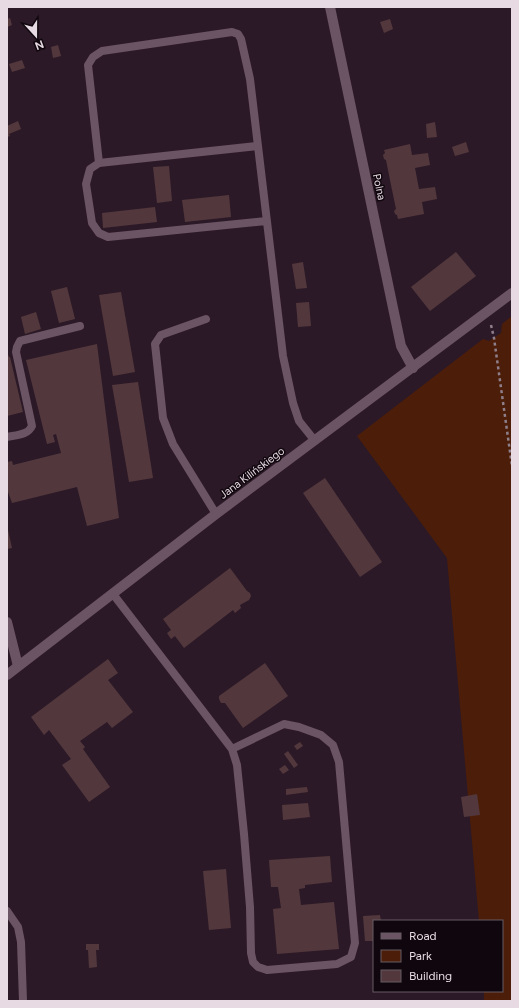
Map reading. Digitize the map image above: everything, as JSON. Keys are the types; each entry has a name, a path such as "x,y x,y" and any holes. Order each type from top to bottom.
{"street":[{"name":"Polna","path":"330,7 401,346 413,368"},
{"name":"Jana Kilińskiego","path":"7,675 216,514 512,293"},
{"path":"7,622 18,666"}],"lane":[{"path":"99,163 88,65 93,57 102,51 232,32 238,34 242,39 250,79 282,356 293,403 299,421 315,441"},
{"path":"257,146 99,163 90,169 86,184 92,223 99,233 108,237 266,221"},
{"path":"206,319 161,335 155,344 163,418 173,444 216,514"},
{"path":"7,437 27,433 32,426 16,352 20,341 80,326"},
{"path":"113,594 232,749 237,765 250,907 251,953 253,962 258,967 267,970 337,964 351,957 355,943 339,762 333,745 321,735 299,727 284,724 232,749"},
{"path":"7,911 18,927 21,942 23,1001"}],"path":[{"path":"488,311 494,338 512,466"}],"green space":[{"path":"512,316 512,1001 484,1001 484,992 503,992 503,920 479,920 447,558 357,436 483,339 489,341 501,333 502,324"}],"building":[{"path":"10,18 12,25 7,27 7,19"},
{"path":"390,19 393,29 384,33 380,22"},
{"path":"58,45 61,56 53,58 51,47"},
{"path":"22,60 25,68 12,72 9,64"},
{"path":"18,121 21,129 9,134 10,136 7,137 7,126"},
{"path":"435,122 437,137 427,138 426,124"},
{"path":"466,142 469,152 455,156 452,147"},
{"path":"410,144 412,155 428,153 430,165 415,168 419,189 435,187 437,199 422,202 424,214 398,219 394,211 396,209 386,160 384,159 383,155 385,153 384,150"},
{"path":"169,166 172,201 157,203 153,167"},
{"path":"229,195 231,217 185,222 182,200"},
{"path":"155,207 157,222 103,228 102,213"},
{"path":"456,252 476,276 430,311 411,287"},
{"path":"303,262 307,288 296,289 292,264"},
{"path":"67,287 75,319 59,323 51,291"},
{"path":"121,292 135,372 113,376 99,295"},
{"path":"309,302 311,326 298,327 296,303"},
{"path":"36,312 41,329 25,334 21,317"},
{"path":"97,344 119,518 87,526 77,487 12,503 7,489 7,462 12,461 13,465 61,453 56,434 53,435 55,442 47,444 26,360"},
{"path":"7,352 10,357 23,412 7,416"},
{"path":"138,382 153,478 129,482 112,385"},
{"path":"325,478 382,562 360,577 303,493"},
{"path":"7,530 12,548 7,549"},
{"path":"230,568 250,593 251,596 249,600 240,605 241,608 235,613 233,610 184,648 175,636 171,639 167,633 171,630 163,619"},
{"path":"108,659 118,673 108,680 133,712 112,728 107,722 80,741 85,747 83,749 110,787 89,802 62,765 71,759 49,730 44,735 31,717"},
{"path":"265,663 288,696 243,728 225,703 221,703 219,696"},
{"path":"300,742 303,746 297,750 294,746"},
{"path":"288,751 298,765 294,768 284,754"},
{"path":"285,765 289,770 283,774 279,769"},
{"path":"307,787 308,792 286,795 286,789"},
{"path":"477,794 480,815 464,817 461,797"},
{"path":"308,803 310,817 283,820 282,805"},
{"path":"330,856 332,882 305,885 305,888 299,889 301,905 334,902 339,949 277,954 273,909 281,908 278,887 271,887 269,860"},
{"path":"226,869 231,928 209,930 203,871"},
{"path":"380,915 381,920 373,920 373,941 365,941 363,916"},
{"path":"86,944 99,944 99,950 96,950 97,967 89,968 88,950 86,950"}]}
